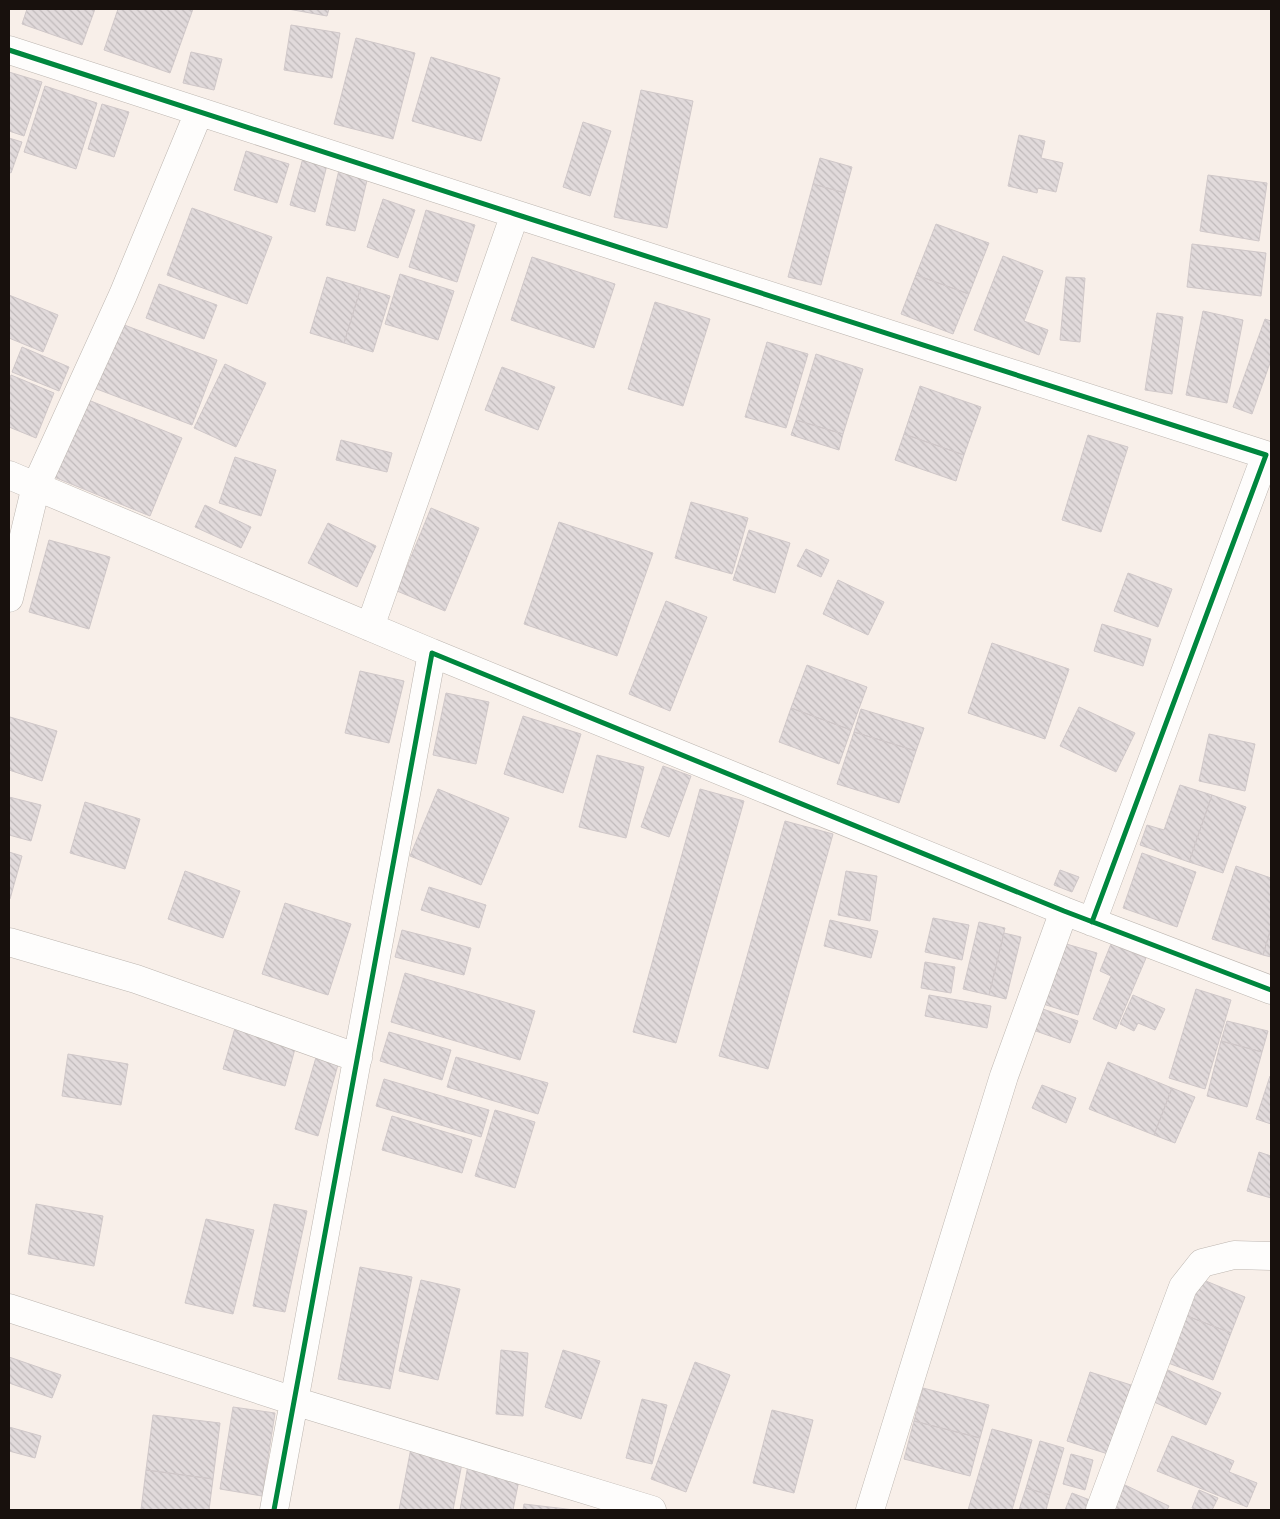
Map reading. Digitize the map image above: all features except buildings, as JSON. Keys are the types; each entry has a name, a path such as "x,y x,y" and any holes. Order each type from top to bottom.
{"street":[{"path":"9,50 1269,456 1092,922"},
{"path":"9,598 36,486 123,295 199,112"},
{"path":"370,627 515,214"},
{"path":"9,475 432,653 1064,911 1271,990"},
{"path":"274,1510 432,653"},
{"path":"870,1510 1004,1076 1064,911"},
{"path":"9,942 136,979 358,1058"},
{"path":"1100,1510 1183,1288 1202,1264 1234,1255 1271,1256"},
{"path":"9,1308 294,1401 645,1509"}],"cycle path":[{"path":"9,50 1266,455 1092,922"},
{"path":"274,1510 432,653 1064,911 1271,990"}]}
